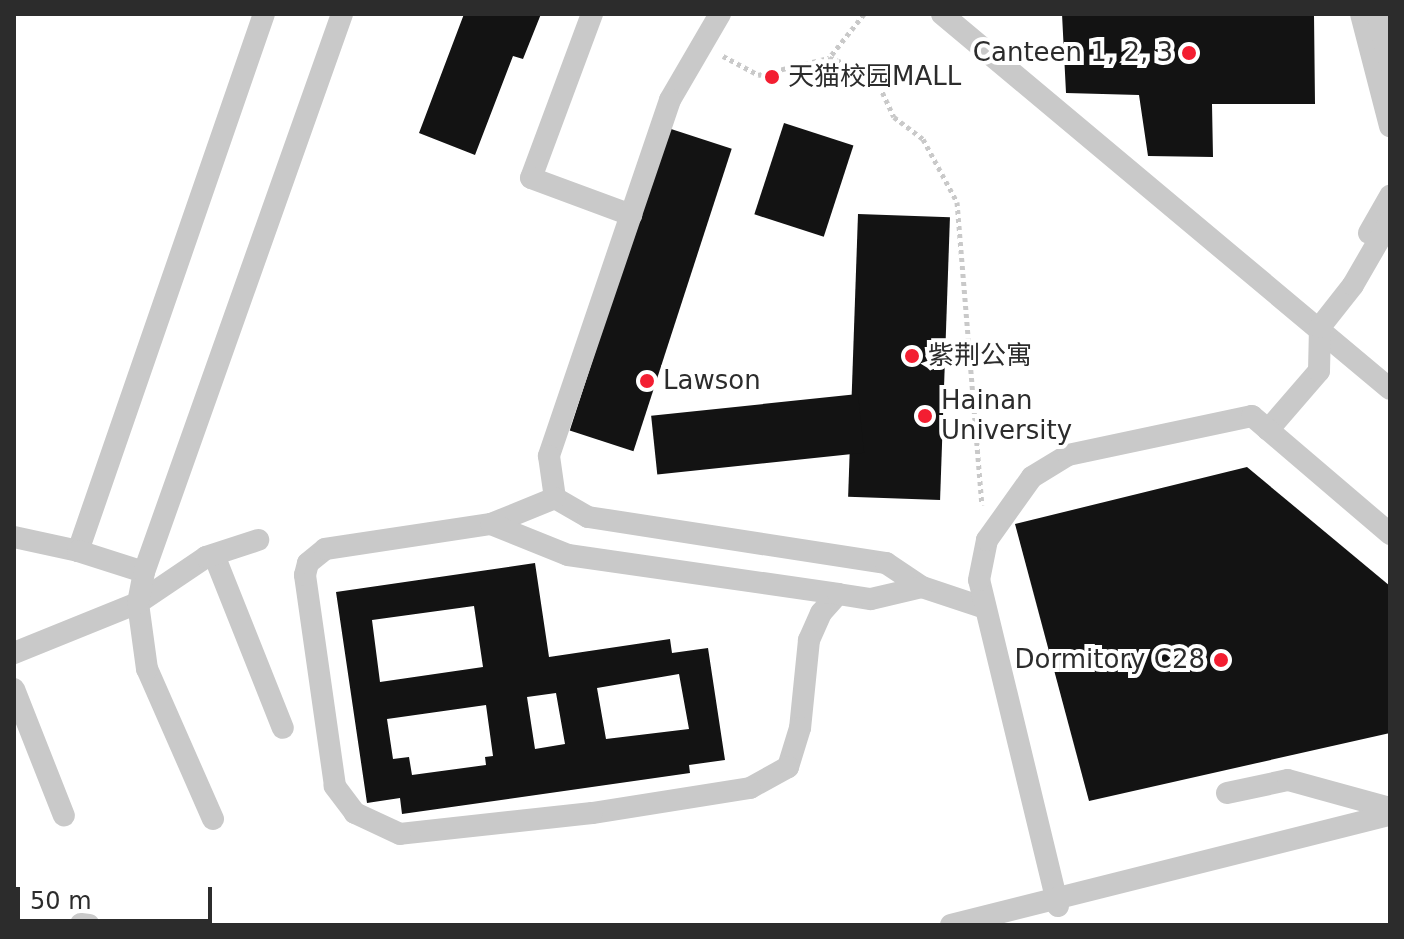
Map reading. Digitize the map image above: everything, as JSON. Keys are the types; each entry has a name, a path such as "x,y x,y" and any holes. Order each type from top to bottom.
{"street":[{"path":"78,551 264,14"},
{"path":"213,819 147,669 138,603 144,572 342,14"},
{"path":"592,14 531,178 631,215"},
{"path":"555,498 549,456 670,100 720,14"},
{"path":"1361,14 1390,126"},
{"path":"1377,14 1390,63"},
{"path":"956,18 1390,374"},
{"path":"1268,430 1319,371 1319,318 1390,196"},
{"path":"1319,318 1390,221"},
{"path":"1319,318 1390,389"},
{"path":"1057,901 979,580 987,540 1032,477 1068,455 1252,416 1390,534"},
{"path":"555,498 491,524 325,549 308,563 305,575 335,786 355,813 400,834 725,795 773,778 788,767 796,750 809,640 821,613 838,594"},
{"path":"555,498 588,517 886,563 922,587 985,608"},
{"path":"491,524 568,555 871,599 922,587"},
{"path":"14,537 78,551 144,572"},
{"path":"14,653 138,603 214,555 258,540"},
{"path":"214,555 283,728"},
{"path":"14,689 64,816"},
{"path":"1227,793 1288,780 1390,808"},
{"path":"998,925 1057,901 1390,815"},
{"path":"959,924 1390,826"},
{"path":"81,924 89,925"}],"path":[{"path":"829,58 864,14"},
{"path":"706,39 733,65 758,75 829,58 850,63 874,79 894,117 923,139 957,202 982,511"}],"building":[{"path":"464,14 541,14 523,59 513,56 475,155 419,133"},
{"name":"Canteen 1, 2, 3","path":"1062,14 1314,14 1315,104 1212,104 1213,157 1148,156 1139,95 1066,93"},
{"path":"784,123 853,146 824,237 754,214"},
{"path":"668,128 732,149 633,451 570,430"},
{"name":"紫荆公寓","path":"858,214 950,217 940,500 848,497"},
{"name":"紫荆公寓","path":"858,394 864,453 657,474 651,416"},
{"name":"Dormitory C28","path":"1247,467 1390,586 1390,733 1089,801 1015,524"},
{"path":"535,563 549,657 670,639 672,653 708,648 725,760 689,765 690,773 402,814 400,798 367,803 336,592","holes":["474,606 483,667 380,682 372,620","679,674 689,729 606,739 597,688","556,693 565,744 535,749 527,697","486,705 493,756 485,757 486,765 412,775 409,757 393,759 387,719"]}],"place":[{"name":"Canteen 1, 2, 3","path":"1189,53"},
{"name":"天猫校园MALL","path":"772,77"},
{"name":"紫荆公寓","path":"912,356"},
{"name":"Lawson","path":"647,381"},
{"name":"Hainan University","path":"925,416"},
{"name":"Dormitory C28","path":"1221,660"}]}
